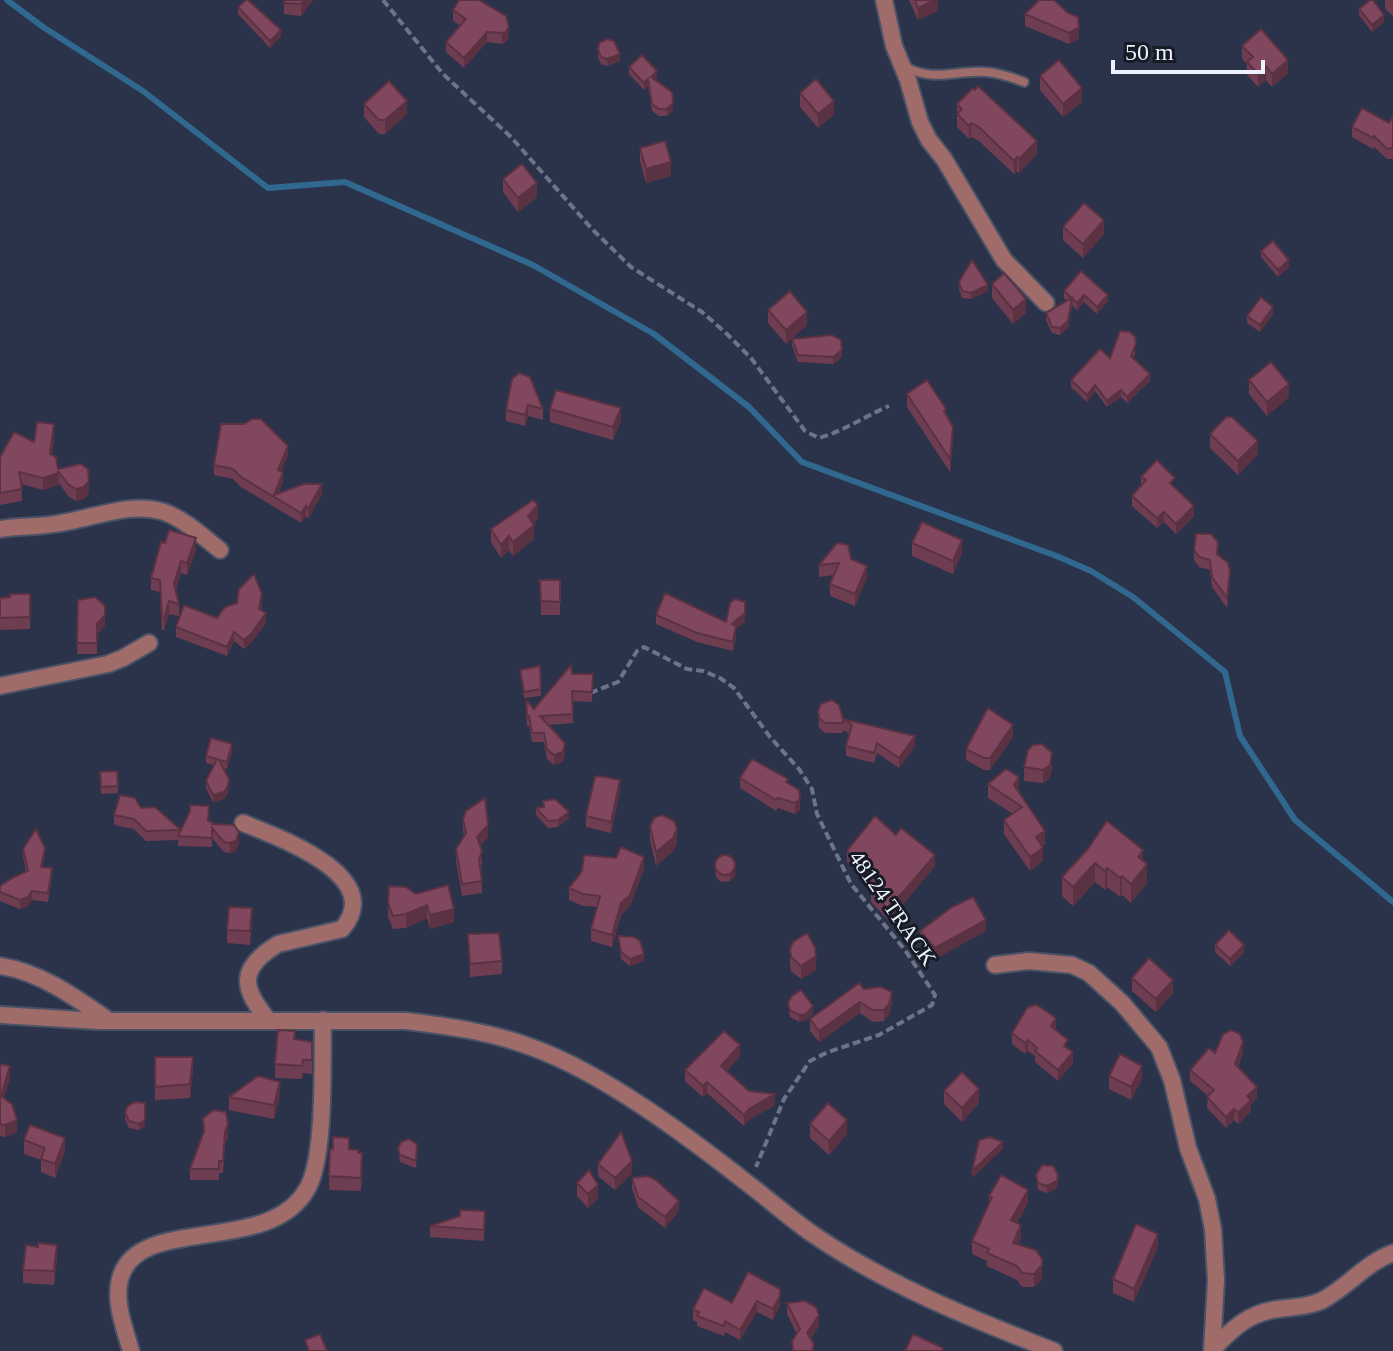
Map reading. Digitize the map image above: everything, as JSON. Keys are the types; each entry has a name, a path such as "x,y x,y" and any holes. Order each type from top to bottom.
{"street":[{"path":"884,0 892,37 929,140 951,170 1004,260 1046,303"},
{"path":"0,529 59,524 118,511 149,509 185,522 220,550"},
{"path":"0,686 29,678 89,669 123,658 149,643"},
{"path":"243,823 322,860 347,886 353,900 352,912 342,929 278,944 255,965 247,978 247,991 269,1021"},
{"path":"995,965 1055,962 1081,969 1122,1003 1159,1047 1172,1080 1188,1148 1207,1199 1213,1229 1216,1280 1212,1351"},
{"path":"0,966 20,969 41,979 109,1021"},
{"path":"0,1015 109,1021 406,1021 454,1027 532,1047 593,1077 697,1145 814,1235 936,1303 1054,1351"},
{"path":"131,1351 121,1318 120,1279 128,1262 139,1252 166,1240 201,1238 279,1217 294,1206 308,1189 315,1171 318,1148 323,1020"},
{"path":"1212,1351 1249,1316 1320,1301 1374,1262 1393,1253"}],"lane":[{"path":"902,65 922,75 985,72 999,73 1024,82"}],"path":[{"path":"383,0 443,74 511,137 621,258 702,312 751,358 805,431 819,438 837,433 859,418 889,406"},
{"name":"48124 TRACK","path":"581,695 618,682 637,651 644,647 687,669 720,678 734,688 770,737 799,769 812,789 817,814 851,884 905,950 935,995 932,1005 879,1035 810,1061 784,1099 749,1184"}],"building":[{"path":"246,0 281,30 270,41 238,7"},
{"path":"285,0 305,0 301,4 284,3"},
{"path":"459,0 479,0 506,16 509,27 502,33 487,32 464,58 446,42 466,19 453,10"},
{"path":"915,0 935,0 918,8"},
{"path":"1039,0 1054,0 1068,13 1078,17 1079,28 1069,33 1025,14"},
{"path":"1370,0 1384,15 1372,25 1359,9"},
{"path":"1261,29 1288,60 1272,74 1266,66 1258,74 1247,62 1253,57 1242,46"},
{"path":"607,39 614,41 620,54 607,59 601,57 598,50 599,43"},
{"path":"642,55 657,71 651,77 672,92 673,103 667,109 659,109 652,104 648,79 644,83 629,67"},
{"path":"1059,60 1082,88 1063,104 1040,76"},
{"path":"816,79 834,101 818,114 800,93"},
{"path":"389,81 407,101 385,120 379,120 364,104"},
{"path":"978,86 1037,141 1019,159 1017,157 1014,161 979,127 971,123 969,126 957,114 962,109 957,104"},
{"path":"1362,108 1389,123 1393,116 1393,148 1387,149 1374,136 1352,127"},
{"path":"665,141 671,162 646,169 640,148"},
{"path":"522,164 537,183 518,198 503,179"},
{"path":"1084,203 1104,220 1083,244 1063,227"},
{"path":"1273,241 1289,260 1278,270 1261,251"},
{"path":"972,260 988,285 971,293 962,291 959,282"},
{"path":"1081,271 1108,295 1097,307 1084,295 1077,303 1064,291"},
{"path":"1004,273 1026,299 1013,310 992,284"},
{"path":"790,291 807,312 786,330 768,310"},
{"path":"1261,297 1273,307 1260,325 1247,316"},
{"path":"1072,298 1068,321 1060,328 1052,327 1046,313"},
{"path":"1120,331 1130,332 1135,337 1136,344 1131,356 1150,374 1127,397 1121,390 1107,401 1095,385 1087,395 1071,380 1100,349 1110,358"},
{"path":"832,335 841,340 842,350 833,357 798,355 792,339"},
{"path":"1271,362 1289,384 1267,402 1249,380"},
{"path":"519,373 530,377 543,409 528,405 525,415 506,410 512,379"},
{"path":"927,380 946,409 944,411 953,427 950,459 907,394"},
{"path":"556,390 621,408 613,427 550,409"},
{"path":"1226,417 1232,417 1258,441 1238,461 1210,434"},
{"path":"252,419 261,419 288,446 278,470 283,472 274,495 304,484 322,484 308,509 306,506 301,513 233,469 214,465 221,424 244,424"},
{"path":"37,422 54,424 50,454 56,457 58,469 81,464 88,469 89,481 84,487 76,489 69,485 58,471 43,478 19,472 22,489 0,493 0,457 14,432 34,442"},
{"path":"1157,460 1175,478 1170,483 1194,506 1176,524 1164,512 1157,518 1132,496 1146,480 1141,477"},
{"path":"533,500 538,505 528,516 534,525 513,542 509,536 501,545 491,529"},
{"path":"922,522 962,540 953,561 912,543"},
{"path":"169,530 196,538 187,563 181,561 174,584 179,604 169,601 162,618 160,580 151,578 161,542 165,543"},
{"path":"1196,534 1211,534 1218,542 1217,554 1228,563 1230,570 1227,598 1212,577 1210,560 1199,557 1194,550"},
{"path":"837,543 848,545 851,559 867,566 855,594 830,584 839,563 819,565"},
{"path":"254,574 262,594 259,609 266,613 244,640 234,632 227,647 176,627 184,605 217,618 225,607 237,603 239,589"},
{"path":"540,580 560,580 560,602 541,601"},
{"path":"665,593 726,622 730,603 735,599 745,602 745,613 732,624 736,626 733,642 697,633 656,615"},
{"path":"10,594 30,594 30,617 0,618 0,598 10,597"},
{"path":"95,597 105,606 105,615 97,624 97,643 77,643 78,600"},
{"path":"571,665 572,674 593,674 592,692 572,691 573,714 540,716 565,743 563,752 554,755 547,749 544,733 532,733 526,700 534,709"},
{"path":"540,666 541,689 524,692 520,670"},
{"path":"832,700 839,705 843,723 825,723 819,718 821,704"},
{"path":"988,708 1013,725 990,758 984,758 966,749"},
{"path":"843,719 915,736 899,758 877,743 874,753 846,746 852,725"},
{"path":"211,738 232,744 227,762 219,760 229,779 228,786 224,792 213,795 206,781 217,759 206,756"},
{"path":"1042,744 1052,753 1050,765 1043,770 1024,767 1028,750 1033,745"},
{"path":"752,759 788,779 786,782 799,790 800,799 795,803 776,800 740,778"},
{"path":"1006,769 1019,777 1014,785 1045,831 1036,837 1043,848 1030,857 1004,820 1022,807 988,784"},
{"path":"117,771 118,786 101,787 100,772"},
{"path":"595,777 620,780 611,822 586,816"},
{"path":"120,795 135,798 141,808 155,807 181,830 146,831 134,819 114,815"},
{"path":"485,798 488,825 477,837 482,851 479,859 482,881 462,884 456,849 466,833 463,819 466,811"},
{"path":"555,799 569,812 558,820 548,821 536,808 544,807 543,801"},
{"path":"190,805 209,806 208,821 234,825 239,832 236,841 224,842 212,828 212,838 178,836"},
{"path":"662,815 674,821 677,829 673,838 656,852 650,826 654,818"},
{"path":"875,816 896,835 901,828 935,855 887,908 871,890 879,883 847,851"},
{"path":"1107,821 1143,850 1138,857 1147,864 1131,884 1095,863 1073,887 1062,877 1087,850"},
{"path":"36,829 45,848 41,867 52,868 48,893 32,891 20,900 0,892 0,886 28,871 23,849"},
{"path":"621,847 644,857 630,895 621,903 612,935 591,929 600,896 569,888 582,871 584,855 616,858"},
{"path":"725,855 732,858 735,865 732,872 725,875 718,872 715,865 718,858"},
{"path":"448,885 454,909 430,915 427,905 393,916 388,903 389,886 406,887 416,894"},
{"path":"973,897 986,920 935,948 920,931 952,907"},
{"path":"229,907 252,908 250,931 227,930"},
{"path":"1229,930 1244,945 1230,959 1215,945"},
{"path":"499,933 502,961 470,964 468,934"},
{"path":"807,933 816,956 801,966 791,957 790,949 793,942"},
{"path":"618,936 634,937 640,941 644,954 630,959 621,952"},
{"path":"1149,958 1173,980 1156,999 1132,978"},
{"path":"859,983 864,989 881,987 892,992 889,1004 884,1010 873,1010 860,1002 819,1031 810,1019"},
{"path":"801,990 813,1006 806,1014 799,1015 790,1010 788,1003"},
{"path":"1037,1005 1056,1018 1051,1026 1068,1040 1064,1046 1073,1052 1058,1070 1035,1051 1037,1048 1028,1040 1025,1043 1012,1033 1027,1008"},
{"path":"278,1030 295,1031 294,1039 312,1042 312,1060 303,1060 302,1066 275,1064"},
{"path":"1231,1030 1240,1034 1243,1042 1235,1064 1257,1087 1247,1096 1251,1100 1238,1113 1234,1109 1226,1117 1207,1097 1214,1090 1190,1070 1209,1048 1215,1053 1223,1034"},
{"path":"724,1031 740,1045 721,1066 749,1091 775,1094 744,1115 707,1082 703,1086 685,1070"},
{"path":"1120,1054 1142,1066 1131,1087 1109,1076"},
{"path":"155,1057 193,1057 190,1084 155,1087"},
{"path":"0,1064 10,1066 1,1096 12,1104 17,1120 5,1125 0,1124"},
{"path":"962,1072 979,1089 962,1108 944,1091"},
{"path":"258,1076 280,1082 274,1105 229,1097"},
{"path":"135,1102 145,1103 145,1120 139,1124 129,1121 125,1112"},
{"path":"828,1103 847,1120 829,1141 810,1124"},
{"path":"214,1110 226,1112 228,1124 223,1161 219,1161 219,1169 190,1169 204,1131 203,1118"},
{"path":"30,1125 65,1138 55,1164 41,1159 45,1148 24,1140"},
{"path":"621,1132 632,1161 615,1178 598,1164"},
{"path":"333,1137 349,1138 349,1149 362,1153 361,1178 329,1176"},
{"path":"990,1137 1003,1142 972,1171 979,1140"},
{"path":"409,1139 417,1144 416,1161 400,1155 398,1149 401,1142"},
{"path":"1042,1165 1053,1166 1058,1175 1057,1181 1047,1186 1038,1183 1036,1175"},
{"path":"589,1170 598,1185 588,1194 577,1183"},
{"path":"1001,1175 1028,1190 1011,1220 1021,1225 1013,1243 1036,1250 1042,1259 1042,1265 1034,1274 1022,1273 1017,1266 987,1253 989,1249 972,1241 992,1197 989,1196"},
{"path":"647,1176 679,1201 665,1217 638,1197 632,1178"},
{"path":"460,1210 485,1211 484,1230 430,1226 460,1216"},
{"path":"1136,1224 1158,1234 1134,1289 1113,1279"},
{"path":"38,1243 57,1245 54,1271 23,1270 26,1245 38,1247"},
{"path":"748,1272 780,1289 773,1309 757,1301 740,1330 725,1321 724,1326 697,1316 699,1312 693,1309 704,1288 732,1303"},
{"path":"805,1301 816,1307 819,1315 807,1333 814,1344 812,1351 793,1351 792,1341 800,1329 787,1303"},
{"path":"320,1334 327,1351 309,1351 305,1340"},
{"path":"913,1334 943,1348 942,1351 905,1351"}],"waterway":[{"path":"7,0 43,27 143,91 268,188 345,182 533,265 654,334 749,407 802,462 1059,557 1091,571 1133,597 1225,672 1240,736 1295,820 1393,902"}]}
